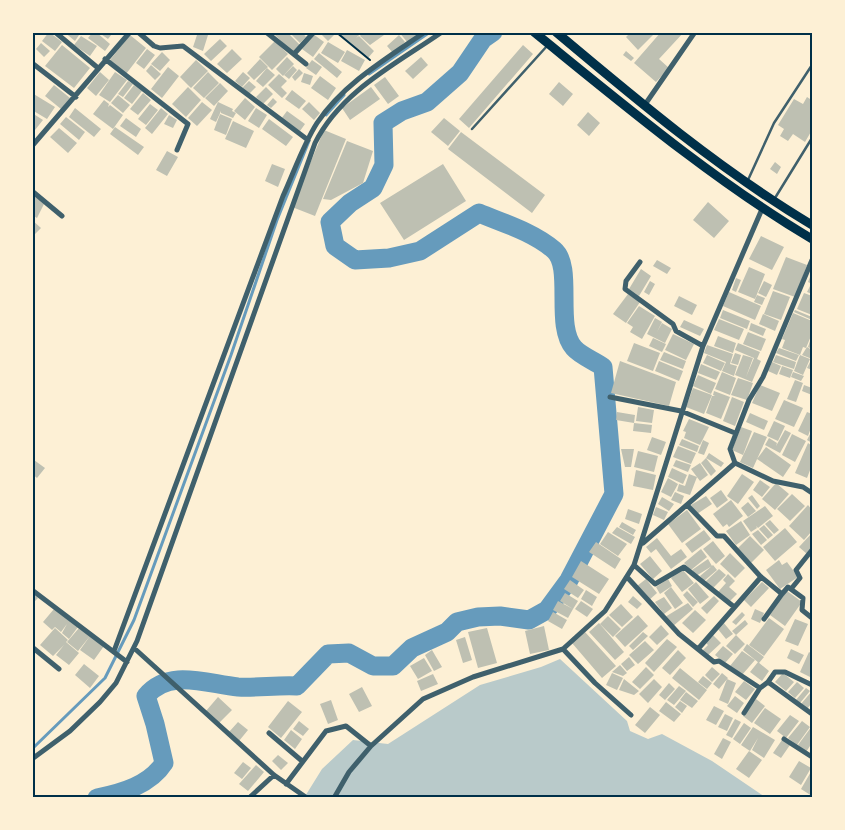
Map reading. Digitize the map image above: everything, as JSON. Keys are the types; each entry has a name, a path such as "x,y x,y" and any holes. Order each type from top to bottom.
{"highway":[{"path":"556,32 644,107 773,201 812,225"},
{"path":"535,33 653,129 762,209 812,239"}],"street":[{"path":"55,32 98,68"},
{"path":"34,142 76,97 98,68 130,32"},
{"path":"138,32 154,46 160,48 183,46 308,140"},
{"path":"294,54 314,32"},
{"path":"116,653 283,196 308,140 321,117 344,92 364,74 425,32"},
{"path":"32,759 70,731 100,702 116,683 134,648 315,143 334,113 352,94 442,32"},
{"path":"644,107 695,32"},
{"path":"268,33 306,64"},
{"path":"106,59 188,124 177,150"},
{"path":"32,63 76,97"},
{"path":"32,191 62,216"},
{"path":"334,798 349,772 371,746 417,705 444,689 473,677 563,649 605,611 634,565 702,346 762,209"},
{"path":"812,260 760,382 749,400 730,449 735,463 773,481 802,488 812,493"},
{"path":"640,262 626,281 625,290 674,324 676,332 702,346"},
{"path":"610,397 682,411 735,433"},
{"path":"642,544 688,506 735,463"},
{"path":"688,506 717,536 724,536 761,577 782,594"},
{"path":"791,589 800,578 796,570 812,550"},
{"path":"634,565 655,584 684,567 733,606"},
{"path":"627,577 678,634 714,662 719,662 760,688"},
{"path":"698,649 733,606 761,577"},
{"path":"764,619 788,587 804,599 802,605 803,613 812,618"},
{"path":"32,590 127,662"},
{"path":"32,647 59,669"},
{"path":"134,648 274,775 308,798"},
{"path":"563,649 595,683 631,715"},
{"path":"744,713 760,688 768,682 775,672 780,671 812,685"},
{"path":"768,682 812,714"},
{"path":"286,784 326,731 346,726 353,729 371,746"},
{"path":"269,733 302,761"},
{"path":"784,739 812,757"},
{"path":"249,798 274,775"}],"lane":[{"path":"472,129 548,45"},
{"path":"748,182 774,123 812,65"},
{"path":"773,201 812,138"}],"path":[{"path":"336,32 378,66"}],"shaded area":[{"path":"560,659 627,721 630,731 648,739 662,734 712,761 765,797 304,798 322,769 353,740 388,744 480,685 541,667"}],"building":[{"path":"49,32 62,42 55,51 42,41"},
{"path":"64,32 81,32 75,41"},
{"path":"93,32 96,32 110,44 105,51 88,38"},
{"path":"98,32 109,32 112,34 108,39"},
{"path":"198,32 208,35 203,51 193,47"},
{"path":"272,32 287,32 300,45 293,53"},
{"path":"289,32 302,32 306,37 300,43"},
{"path":"319,32 333,32 335,34 328,41"},
{"path":"337,32 362,32 356,38 359,36 374,51 368,58"},
{"path":"363,32 370,35 373,32 381,32 384,35 370,45 360,36"},
{"path":"399,32 421,32 408,43"},
{"path":"631,32 656,32 638,50 626,37"},
{"path":"661,32 684,32 659,59 669,68 656,82 634,63"},
{"path":"313,34 324,42 313,57 302,49"},
{"path":"130,35 146,48 126,74 110,60"},
{"path":"399,35 405,42 393,53 387,46"},
{"path":"81,36 97,46 90,56 74,45"},
{"path":"220,39 227,46 211,61 204,54"},
{"path":"275,41 288,54 272,70 259,57"},
{"path":"328,42 345,52 338,63 321,53"},
{"path":"41,43 50,51 44,57 36,49"},
{"path":"62,45 90,68 74,88 45,66"},
{"path":"523,45 533,54 469,128 459,119"},
{"path":"147,49 155,55 144,69 136,63"},
{"path":"232,49 242,59 227,73 217,64"},
{"path":"347,50 365,60 359,71 341,61"},
{"path":"626,51 634,58 631,61 623,55"},
{"path":"162,52 170,60 160,71 151,64"},
{"path":"319,53 342,72 337,78 314,59"},
{"path":"287,57 294,64 283,76 276,69"},
{"path":"421,57 428,65 413,79 405,71"},
{"path":"260,59 268,67 254,80 247,73"},
{"path":"196,60 208,71 191,88 180,77"},
{"path":"312,60 322,67 316,75 306,68"},
{"path":"151,65 161,74 155,80 146,71"},
{"path":"293,66 297,70 289,79 284,75"},
{"path":"168,67 179,76 162,98 151,89"},
{"path":"267,68 275,75 263,87 256,81"},
{"path":"299,69 303,73 295,81 292,77"},
{"path":"100,72 109,80 96,96 87,88"},
{"path":"115,72 127,80 110,102 99,95"},
{"path":"208,72 219,83 204,98 193,88"},
{"path":"243,72 250,78 242,87 235,81"},
{"path":"304,73 313,76 310,85 301,82"},
{"path":"279,74 287,81 281,87 287,93 282,98 268,85"},
{"path":"320,76 336,88 328,100 311,88"},
{"path":"385,77 399,96 388,104 374,85"},
{"path":"128,81 133,84 123,97 118,94"},
{"path":"249,81 256,87 248,95 242,88"},
{"path":"559,82 573,94 563,106 549,94"},
{"path":"220,83 228,91 214,106 205,98"},
{"path":"54,85 70,98 61,109 45,96"},
{"path":"134,85 142,91 132,104 124,98"},
{"path":"188,87 201,100 186,117 172,104"},
{"path":"266,87 273,94 263,104 256,97"},
{"path":"371,87 380,99 350,120 342,108"},
{"path":"292,90 306,101 299,109 285,99"},
{"path":"32,93 55,107 47,119 32,110"},
{"path":"143,93 151,100 138,115 130,109"},
{"path":"118,95 130,105 123,113 111,103"},
{"path":"812,95 812,130 805,142 793,134 788,141 780,136 784,129 778,125 794,99 803,104 807,97 810,99"},
{"path":"245,98 255,107 245,120 234,111"},
{"path":"273,98 277,102 271,108 267,105"},
{"path":"104,100 109,104 108,107 110,105 123,115 113,129 93,114"},
{"path":"202,102 212,110 197,126 188,118"},
{"path":"218,102 233,109 232,111 236,113 233,118 221,113 221,111 216,122 210,119"},
{"path":"309,102 320,113 314,120 302,109"},
{"path":"150,104 158,110 146,125 138,119"},
{"path":"75,108 101,129 94,137 69,117"},
{"path":"161,108 168,114 152,134 145,128"},
{"path":"256,108 267,115 259,128 248,121"},
{"path":"287,111 305,124 300,131 281,119"},
{"path":"588,112 600,123 589,136 577,125"},
{"path":"32,113 43,120 35,130 32,128"},
{"path":"220,114 232,119 226,135 214,130"},
{"path":"169,115 177,120 173,128 164,124"},
{"path":"66,117 85,132 79,140 60,124"},
{"path":"126,118 141,129 136,137 120,126"},
{"path":"444,118 460,131 448,146 431,132"},
{"path":"269,119 293,137 286,146 262,129"},
{"path":"233,121 254,131 246,148 225,139"},
{"path":"115,127 144,147 138,155 110,134"},
{"path":"59,128 77,143 68,153 50,137"},
{"path":"324,130 346,139 315,216 292,207"},
{"path":"461,132 545,195 532,213 448,149"},
{"path":"347,141 373,151 363,183 331,200 323,199"},
{"path":"167,151 178,157 167,176 156,170"},
{"path":"775,162 781,167 777,174 770,169"},
{"path":"272,164 285,169 278,187 265,181"},
{"path":"443,164 466,201 404,240 380,203"},
{"path":"32,193 45,202 37,218 32,215"},
{"path":"708,202 729,221 714,238 693,220"},
{"path":"32,220 41,228 32,237"},
{"path":"761,236 784,247 772,270 749,259"},
{"path":"786,257 807,265 795,297 773,289"},
{"path":"657,260 671,268 667,274 653,266"},
{"path":"749,267 765,274 755,299 738,292"},
{"path":"641,269 651,276 639,296 629,289"},
{"path":"812,272 812,284 808,282"},
{"path":"736,278 741,280 736,292 732,290"},
{"path":"650,281 655,284 649,295 644,292"},
{"path":"764,281 772,285 766,297 758,293"},
{"path":"810,286 812,287 812,294 807,292"},
{"path":"773,291 790,297 781,320 764,314"},
{"path":"729,292 761,306 755,320 723,306"},
{"path":"804,293 812,296 812,315 797,309"},
{"path":"628,294 640,302 626,323 613,314"},
{"path":"757,295 765,298 762,305 754,302"},
{"path":"679,296 697,305 692,315 674,306"},
{"path":"639,306 655,316 642,339 630,332 633,327 627,323"},
{"path":"723,310 750,321 747,329 720,318"},
{"path":"795,310 812,317 812,320 794,312"},
{"path":"793,313 812,321 811,336 806,348 803,347 800,355 782,348 785,340 782,339"},
{"path":"763,314 779,321 775,331 759,324"},
{"path":"655,318 662,322 657,332 662,323 672,329 665,343 647,334"},
{"path":"719,319 744,329 739,340 714,330"},
{"path":"684,320 704,329 700,336 680,327"},
{"path":"751,323 766,329 763,336 749,330"},
{"path":"748,332 766,339 761,351 743,344"},
{"path":"673,334 694,344 686,360 665,350"},
{"path":"812,335 812,349 808,347"},
{"path":"718,336 736,343 733,353 714,346"},
{"path":"653,338 666,344 662,352 649,346"},
{"path":"634,343 660,353 653,371 627,361"},
{"path":"738,343 760,352 757,359 761,361 752,382 735,375 743,355 753,358 746,377 754,358 735,350"},
{"path":"707,345 733,354 730,364 737,366 734,376 722,371 726,362 704,353"},
{"path":"807,347 812,350 812,359 802,355"},
{"path":"779,348 799,355 796,361 776,353"},
{"path":"664,352 686,361 683,369 660,360"},
{"path":"735,353 741,355 738,365 731,363"},
{"path":"707,355 725,363 721,371 703,363"},
{"path":"776,355 796,362 794,369 773,362"},
{"path":"800,355 810,359 803,375 794,371"},
{"path":"620,361 676,382 669,406 611,393"},
{"path":"659,361 683,371 679,381 655,371"},
{"path":"812,361 812,370 807,368"},
{"path":"772,362 781,366 777,375 768,371"},
{"path":"701,364 720,372 716,380 698,373"},
{"path":"782,366 793,370 790,378 779,374"},
{"path":"722,372 736,378 730,395 715,389"},
{"path":"793,372 804,376 801,381 791,377"},
{"path":"698,375 716,383 711,394 693,386"},
{"path":"738,378 753,383 747,400 731,395"},
{"path":"795,380 803,383 796,402 787,399"},
{"path":"760,385 780,393 772,411 752,403"},
{"path":"804,385 812,388 812,395 802,391"},
{"path":"693,388 712,395 704,414 686,407"},
{"path":"714,391 730,397 721,419 706,413 712,396 715,396 713,395"},
{"path":"732,397 744,402 735,426 723,421"},
{"path":"784,400 803,408 794,427 775,419"},
{"path":"638,407 654,410 652,423 636,421"},
{"path":"617,412 635,415 634,423 616,420"},
{"path":"807,412 812,414 812,425 808,436 798,431"},
{"path":"750,413 768,421 764,430 746,422"},
{"path":"689,419 709,427 700,445 684,438 686,432 683,431"},
{"path":"774,421 785,426 778,441 767,436"},
{"path":"634,423 652,425 651,433 633,431"},
{"path":"741,427 752,431 743,455 732,450"},
{"path":"785,430 791,433 780,453 765,445 769,438 777,443 776,446"},
{"path":"812,430 812,443 807,440"},
{"path":"754,432 767,437 753,468 740,462"},
{"path":"792,434 806,441 795,462 782,455"},
{"path":"652,437 666,442 661,455 647,450"},
{"path":"682,439 699,446 697,452 679,445"},
{"path":"703,440 709,443 704,455 698,453"},
{"path":"808,443 812,446 812,465 807,478 795,473"},
{"path":"678,446 696,453 691,464 673,457"},
{"path":"766,447 791,465 783,477 757,459"},
{"path":"621,449 634,449 631,467 625,467"},
{"path":"638,451 658,456 654,472 634,467"},
{"path":"709,453 724,463 721,467 706,458"},
{"path":"706,458 716,471 711,476 701,463"},
{"path":"34,460 45,468 37,478 32,474"},
{"path":"676,460 691,465 688,472 673,466"},
{"path":"700,463 708,475 700,481 691,469"},
{"path":"672,468 687,475 683,484 668,477"},
{"path":"636,470 656,475 653,490 633,486"},
{"path":"689,474 697,477 690,495 677,491 679,484 685,486"},
{"path":"742,474 754,482 738,504 727,496"},
{"path":"668,478 678,484 671,497 661,492"},
{"path":"760,480 770,487 762,497 753,490"},
{"path":"776,483 789,494 775,510 762,499"},
{"path":"721,490 728,500 717,508 710,498"},
{"path":"675,492 684,496 681,504 671,500"},
{"path":"792,494 805,506 790,521 777,509"},
{"path":"752,495 760,506 757,509 748,498"},
{"path":"706,496 712,504 697,514 691,505"},
{"path":"662,497 674,504 669,511 658,504"},
{"path":"731,500 743,516 729,527 727,524 723,527 713,514"},
{"path":"748,502 756,511 748,517 741,508"},
{"path":"808,505 812,510 812,531 804,540 789,526"},
{"path":"765,506 773,516 758,528 756,526 757,528 751,532 743,521"},
{"path":"656,507 668,512 664,520 653,515"},
{"path":"628,509 642,514 639,524 625,519"},
{"path":"687,510 701,529 682,543 668,524"},
{"path":"770,520 779,530 774,534 765,524"},
{"path":"741,521 750,535 736,545 726,531"},
{"path":"622,522 636,530 633,535 619,527"},
{"path":"764,525 773,535 768,539 759,529"},
{"path":"617,527 635,537 631,544 612,533"},
{"path":"785,528 797,542 775,561 763,547"},
{"path":"704,530 711,539 692,553 685,544"},
{"path":"758,530 767,540 761,545 752,534"},
{"path":"608,532 627,544 618,556 600,544"},
{"path":"812,533 812,548 807,554 799,547"},
{"path":"750,536 764,550 751,563 737,549"},
{"path":"657,538 671,556 681,549 687,557 671,569 656,549 651,553 646,547"},
{"path":"713,541 725,556 716,564 703,549"},
{"path":"596,542 621,559 615,569 589,552"},
{"path":"701,549 707,557 691,570 684,563"},
{"path":"730,553 745,568 735,578 720,564"},
{"path":"650,556 662,571 653,579 640,564"},
{"path":"708,559 712,566 696,576 692,570"},
{"path":"779,560 782,565 787,562 798,577 780,589 766,570"},
{"path":"581,561 609,579 599,594 572,577"},
{"path":"713,565 717,570 704,581 700,576"},
{"path":"682,569 694,583 682,592 671,578"},
{"path":"719,569 726,575 712,589 705,582"},
{"path":"728,574 735,581 729,587 737,594 729,602 718,592 726,583 723,580"},
{"path":"646,579 657,593 648,601 637,586"},
{"path":"668,579 672,586 660,594 656,587"},
{"path":"570,580 584,590 578,598 564,589"},
{"path":"696,582 709,597 700,604 688,589"},
{"path":"762,582 769,588 751,607 744,600"},
{"path":"671,587 683,603 675,609 664,593"},
{"path":"586,590 597,597 592,606 581,599"},
{"path":"687,591 698,602 693,607 683,595"},
{"path":"787,591 802,602 785,626 770,615"},
{"path":"32,593 38,598 32,604"},
{"path":"565,593 578,601 573,609 560,601"},
{"path":"633,596 642,604 637,609 628,602"},
{"path":"714,596 719,601 707,614 701,608"},
{"path":"664,597 672,608 664,614 655,602"},
{"path":"558,601 573,609 568,618 553,610"},
{"path":"581,601 593,609 587,617 575,609"},
{"path":"688,603 693,609 672,627 665,617"},
{"path":"621,604 633,617 622,627 609,615"},
{"path":"54,609 78,627 69,639 62,633 67,624 61,632 55,627 52,630 43,622"},
{"path":"755,609 764,613 760,623 751,619"},
{"path":"695,610 706,620 693,633 682,623"},
{"path":"553,612 567,620 562,629 548,621"},
{"path":"742,612 745,615 736,625 732,622"},
{"path":"638,615 648,626 625,647 615,636"},
{"path":"608,616 621,629 613,637 600,624"},
{"path":"769,618 784,629 764,656 749,645"},
{"path":"795,619 808,624 798,646 785,641"},
{"path":"745,620 748,624 736,635 732,631"},
{"path":"723,622 733,634 726,639 717,628"},
{"path":"599,623 624,652 615,660 589,632"},
{"path":"661,625 669,634 657,645 649,637"},
{"path":"544,626 549,650 530,654 525,631"},
{"path":"55,628 68,640 66,642 79,653 69,665 56,655 64,645 53,656 40,645"},
{"path":"79,628 90,636 78,651 67,642"},
{"path":"487,628 497,663 478,668 468,632"},
{"path":"585,632 616,666 602,678 572,643"},
{"path":"643,632 648,636 633,650 629,646"},
{"path":"712,634 721,643 707,656 702,651 708,645 705,642"},
{"path":"736,635 745,644 735,654 726,646"},
{"path":"90,636 104,646 94,660 80,650"},
{"path":"465,637 472,660 463,663 456,640"},
{"path":"667,639 677,647 654,672 645,663"},
{"path":"645,641 654,650 638,664 629,655"},
{"path":"747,644 764,657 759,663 743,650"},
{"path":"723,646 733,654 725,663 715,655"},
{"path":"791,649 804,655 799,664 787,658"},
{"path":"432,650 442,667 434,671 425,655"},
{"path":"678,650 686,658 670,675 662,668"},
{"path":"742,651 755,660 742,675 730,666"},
{"path":"809,652 812,654 812,678 800,672"},
{"path":"629,657 635,665 627,671 621,664"},
{"path":"424,658 432,671 418,679 410,666"},
{"path":"758,662 769,671 762,681 750,672"},
{"path":"84,664 99,676 90,688 75,675"},
{"path":"620,665 627,673 623,676 612,672"},
{"path":"646,667 654,675 640,689 632,682"},
{"path":"712,667 720,674 712,682 705,675"},
{"path":"680,668 707,690 699,700 672,678"},
{"path":"612,673 623,678 617,690 606,685"},
{"path":"722,673 728,678 719,689 713,684"},
{"path":"783,673 794,682 786,691 775,682"},
{"path":"433,674 438,684 421,691 417,681"},
{"path":"703,676 712,683 707,689 698,682"},
{"path":"624,679 639,691 634,695 619,690"},
{"path":"654,679 662,687 648,703 639,694"},
{"path":"727,679 736,683 728,704 719,700"},
{"path":"744,681 755,689 746,700 735,692"},
{"path":"797,682 804,688 795,698 788,692"},
{"path":"669,683 675,689 665,700 659,695"},
{"path":"679,686 686,691 674,705 667,700"},
{"path":"362,687 372,706 359,712 349,694"},
{"path":"806,688 810,691 800,703 796,700"},
{"path":"812,691 812,703 807,709 801,704"},
{"path":"686,692 698,701 692,708 680,700"},
{"path":"735,696 744,703 737,713 727,706"},
{"path":"218,697 232,710 219,723 206,711"},
{"path":"756,699 765,706 752,723 743,716"},
{"path":"331,700 338,720 328,724 320,704"},
{"path":"288,701 302,712 281,738 268,727"},
{"path":"680,701 687,706 682,713 675,707"},
{"path":"666,702 681,714 674,722 659,711"},
{"path":"714,706 724,711 716,725 706,720"},
{"path":"650,707 660,715 645,733 635,725"},
{"path":"765,708 781,719 770,734 754,723"},
{"path":"725,714 733,718 727,731 718,727"},
{"path":"790,715 799,721 786,738 777,731"},
{"path":"735,719 741,722 732,738 726,735"},
{"path":"299,721 309,729 303,736 293,729"},
{"path":"802,721 810,727 797,745 788,738"},
{"path":"238,722 248,730 239,741 229,732"},
{"path":"744,723 751,728 740,744 733,739"},
{"path":"812,726 812,743 806,752 798,745"},
{"path":"753,727 775,740 764,758 752,750 758,738 750,751 741,745"},
{"path":"291,730 302,739 295,749 284,740"},
{"path":"723,738 731,742 722,759 714,754"},
{"path":"782,740 790,745 781,758 773,753"},
{"path":"749,751 762,760 749,778 736,769"},
{"path":"278,755 288,763 281,770 272,761"},
{"path":"799,761 811,768 801,785 789,777"},
{"path":"243,762 251,768 242,779 234,773"},
{"path":"256,765 264,772 248,791 239,784"},
{"path":"812,770 812,796 801,789"}],"waterway":[{"path":"369,74 430,32"},
{"path":"97,798 135,787 151,777 164,763 146,696 155,687 177,680 201,681 238,687 297,686 328,654 349,653 373,666 393,666 412,648 447,632 457,622 478,617 500,616 529,620 547,610 569,580 614,494 603,367 577,351 568,338 565,326 563,269 560,258 554,250 527,233 479,213 420,251 389,258 355,260 335,246 330,222 350,203 373,188 384,165 383,123 402,111 427,102 460,73 483,39 493,32"},
{"path":"326,115 344,95"},
{"path":"32,749 105,678 134,620 231,355 277,220 309,141"}]}
